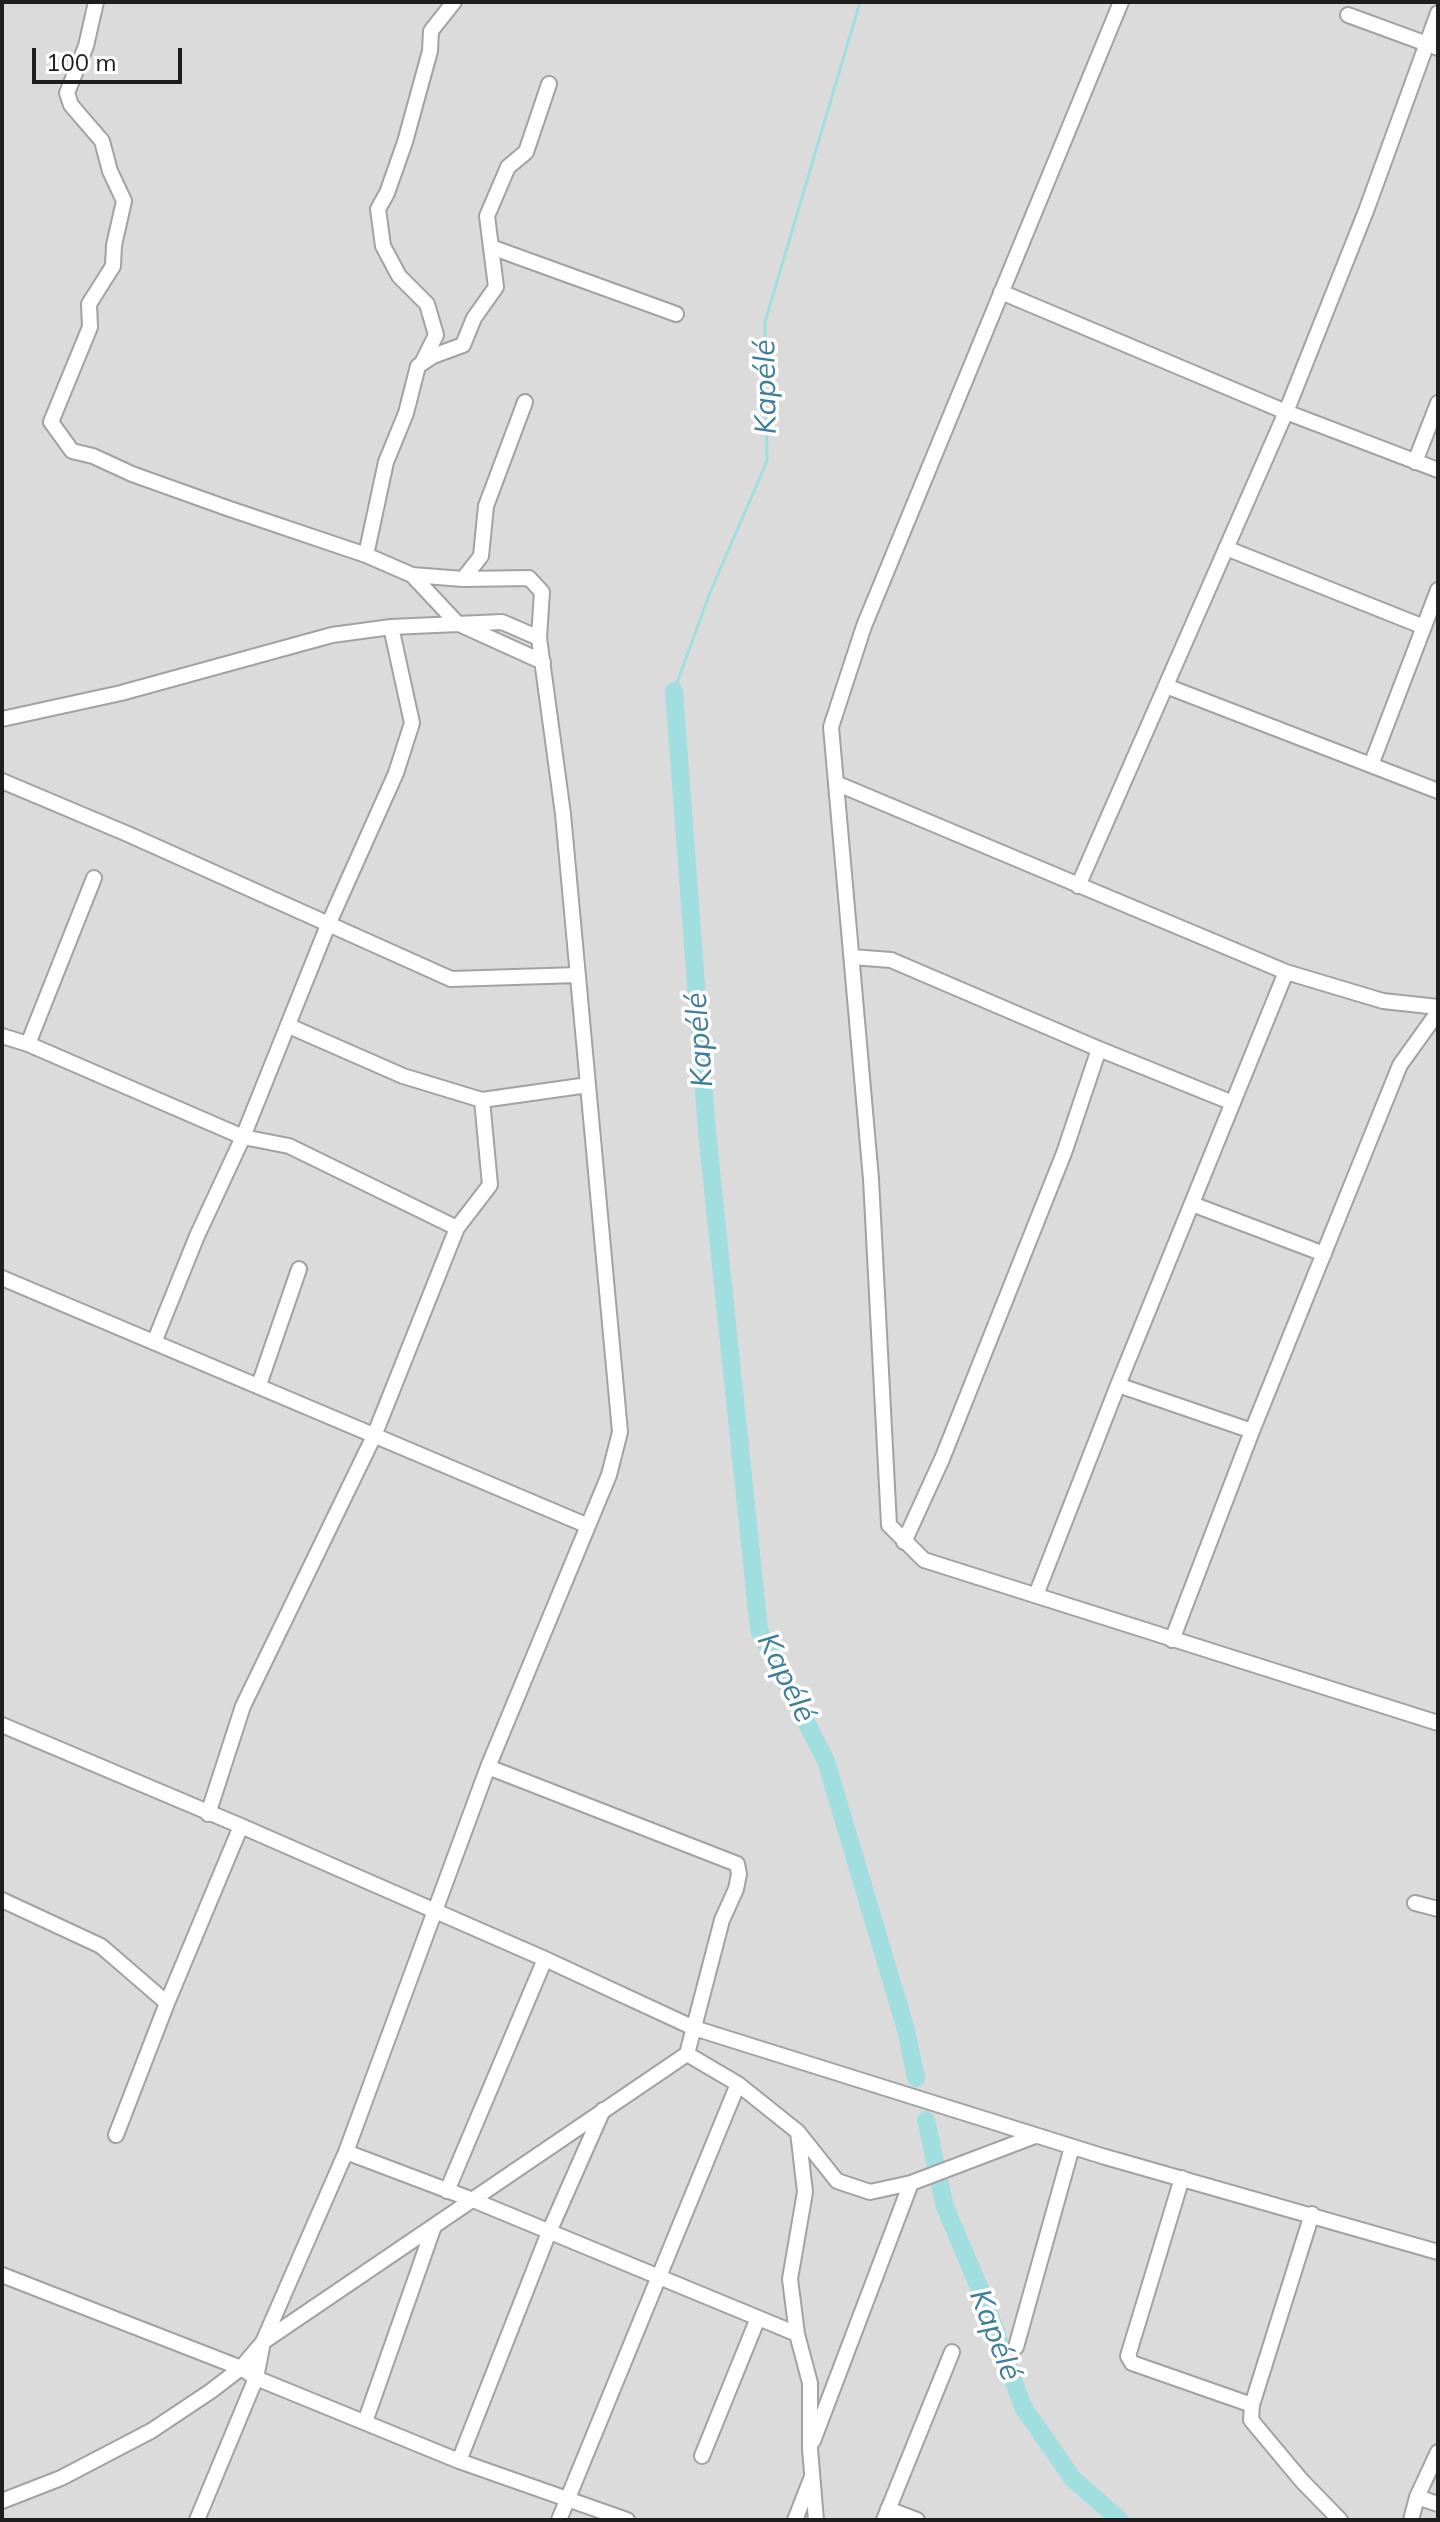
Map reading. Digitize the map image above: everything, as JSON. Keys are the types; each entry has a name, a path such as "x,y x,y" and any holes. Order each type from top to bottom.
{"street":[{"path":"96,2 86,46 67,93 71,105 102,141 110,171 124,201 114,245 113,266 89,304 90,327 51,422 72,451 366,555 412,575 463,579 529,578 542,592 539,638 563,814 620,1432 609,1475 488,1767 346,2152 263,2342 256,2378 197,2520"},
{"path":"422,363 436,335 427,304 399,276 383,246 378,209 405,142 430,51 431,31 454,2"},
{"path":"1121,2 864,626 831,727 871,1179 889,1525 924,1560 1438,1723"},
{"path":"1078,886 1286,412 1432,46 1438,13"},
{"path":"1348,15 1432,46"},
{"path":"366,555 386,462 406,413 418,366 433,356 463,345 474,318 496,287 487,216 508,167 526,152 549,84"},
{"path":"491,247 676,314"},
{"path":"1001,292 1286,412 1438,470"},
{"path":"463,579 481,556 486,506 525,402"},
{"path":"1415,462 1438,403"},
{"path":"1226,548 1424,627"},
{"path":"412,575 457,623 543,662"},
{"path":"1371,765 1438,590"},
{"path":"2,719 121,693 332,635 391,627 502,622 539,638"},
{"path":"155,1340 197,1236 243,1137 328,925 396,773 412,723 391,627"},
{"path":"1166,686 1438,791"},
{"path":"2,781 451,979 578,975"},
{"path":"838,784 1286,972 1383,1001 1438,1009 1400,1065 1252,1431 1172,1640"},
{"path":"28,1044 94,878"},
{"path":"852,957 891,960 1233,1103"},
{"path":"1036,1595 1286,972"},
{"path":"289,1026 403,1076 482,1100 588,1085"},
{"path":"2,1036 28,1044 243,1137 289,1146 457,1228"},
{"path":"904,1542 942,1459 1046,1197 1099,1049"},
{"path":"208,1814 243,1706 374,1436 457,1228 490,1185 482,1100"},
{"path":"1192,1204 1324,1254"},
{"path":"259,1385 299,1269"},
{"path":"2,1278 155,1340 586,1525"},
{"path":"1118,1385 1252,1431"},
{"path":"2,1725 545,1959 694,2028 1072,2147 1438,2252"},
{"path":"2,2501 61,2478 151,2431 241,2368 263,2342 687,2054 722,1920 736,1889 737,1864 488,1767"},
{"path":"116,2135 241,1826"},
{"path":"2,1900 101,1946 167,2003"},
{"path":"1415,1903 1438,1909"},
{"path":"447,2191 545,1959"},
{"path":"687,2054 738,2084 798,2132 837,2181 870,2192 911,2183 1036,2136"},
{"path":"559,2520 738,2084"},
{"path":"459,2461 549,2232 603,2109"},
{"path":"798,2132 805,2192 790,2279 797,2334 810,2383 810,2449 816,2520"},
{"path":"1016,2347 1072,2147"},
{"path":"346,2152 473,2200 797,2334"},
{"path":"1182,2178 1128,2356 1132,2363 1252,2405"},
{"path":"810,2449 911,2183"},
{"path":"1312,2214 1252,2405 1251,2420 1302,2481 1340,2520"},
{"path":"365,2422 433,2229"},
{"path":"2,2275 241,2368 256,2378 459,2461 627,2520"},
{"path":"702,2456 758,2318"},
{"path":"917,2520 886,2515 952,2352"},
{"path":"1411,2520 1417,2497 1438,2452"},
{"path":"795,2520 812,2475"},
{"path":"1417,2497 1438,2504"}],"shaded area":[{"path":"2,2 1438,2 1438,2520 2,2520"}],"waterway":[{"name":"Kapélé","path":"674,691 709,595 767,461 765,322 860,2"},
{"name":"Kapélé","path":"674,691 707,1132 759,1630 826,1761 906,2030 916,2078"},
{"name":"Kapélé","path":"926,2120 945,2207 984,2299 1023,2407 1073,2479 1120,2520"}]}
